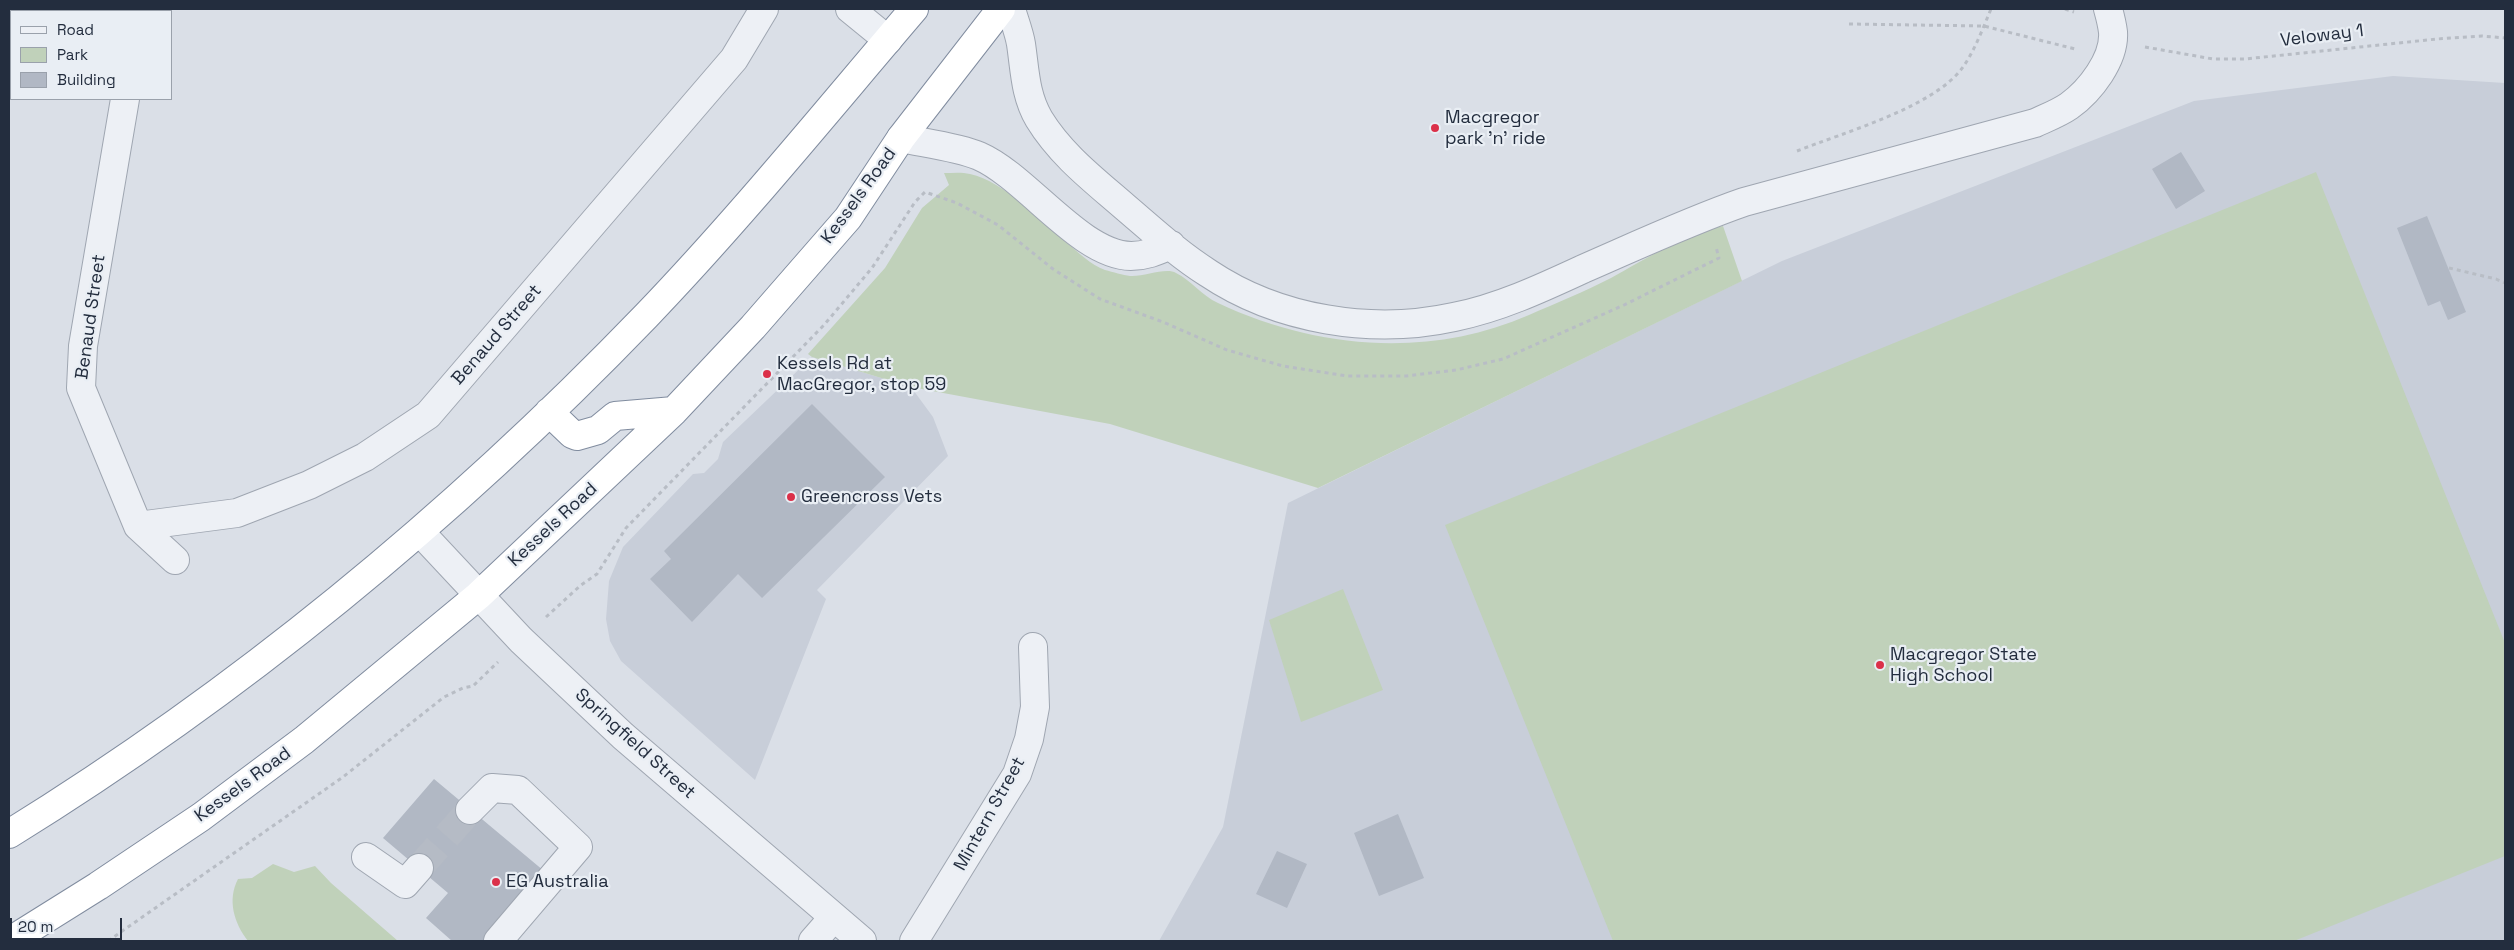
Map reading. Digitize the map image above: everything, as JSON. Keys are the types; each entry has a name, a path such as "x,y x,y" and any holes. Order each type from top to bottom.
{"highway":[{"path":"9,834 90,781 268,655 420,532 549,412 645,317 740,215 914,9"},
{"name":"Kessels Road","path":"10,941 98,886 201,816 304,740 478,596 674,410 753,327 848,218 901,138 1001,9"},
{"path":"549,412 572,434 577,436 598,430 615,416 674,410"}],"street":[{"name":"Benaud Street","path":"138,526 237,513 309,485 365,457 428,415 734,60 764,9"},
{"path":"850,9 888,40"},
{"path":"1010,9 1021,43 1028,95 1038,118 1054,141 1078,166 1171,245 1208,274 1260,302 1306,316 1353,322 1396,323 1454,317 1534,292 1649,240 1729,207 2035,123 2069,106 2092,85 2105,64 2111,49 2113,33 2108,9"},
{"name":"Benaud Street","path":"125,100 83,346 81,388 138,526 175,560"},
{"path":"901,138 980,156 1014,179 1089,241 1111,253 1130,256 1149,255 1171,245"},
{"name":"Springfield Street","path":"420,532 521,640 623,736 862,941"},
{"name":"Mintern Street","path":"914,941 1017,774 1029,739 1036,707 1033,647"},
{"path":"470,810 492,788 518,790 578,847 498,941"},
{"path":"366,857 405,884 419,868"},
{"path":"814,941 834,918"}],"path":[{"path":"1789,154 1872,122 1931,96 1948,84 1962,68 1991,9"},
{"name":"Veloway 1","path":"1849,24 1984,26 2071,48 2111,49 2143,47 2214,59 2245,59 2437,39 2482,36 2505,38"},
{"path":"581,585 597,574 626,528 824,325 872,268 915,202 925,192 958,203 998,225 1053,269 1100,299 1163,322 1227,350 1283,366 1347,376 1406,376 1456,370 1503,359 1624,305 1719,258 1715,243"},
{"path":"2448,268 2496,279 2505,283"},
{"path":"108,941 343,777 444,697 463,688 473,686"}],"shaded area":[{"name":"Macgregor State High School","path":"2393,76 2505,83 2505,941 1159,941 1223,827 1288,503 1782,261 2194,101"},
{"path":"812,357 911,387 933,417 948,456 817,590 826,599 755,780 621,661 610,641 606,619 609,581 623,547 693,474 704,473 718,459 723,442"}],"green space":[{"name":"Macgregor State High School","path":"2316,172 2505,643 2505,856 2294,941 1613,941 1445,525"},
{"path":"944,173 970,174 996,185 1022,203 1085,258 1105,270 1130,276 1172,271 1218,303 1255,319 1333,339 1372,343 1412,343 1452,338 1491,329 1591,288 1679,241 1723,226 1742,281 1318,488 1110,424 911,387 812,357 808,354 885,268 922,208 949,185"},
{"path":"1343,589 1383,690 1301,722 1269,620"},
{"path":"273,864 294,872 315,866 331,883 398,941 248,941 239,927 234,911 233,895 235,887 238,879 252,878"}],"building":[{"path":"2181,152 2205,191 2176,209 2152,169"},
{"path":"2427,216 2466,312 2448,320 2440,301 2428,306 2397,228"},
{"name":"Greencross Vets","path":"812,404 885,477 762,598 738,574 692,622 650,579 671,559 664,551"},
{"path":"434,779 544,871 484,941 452,941 426,918 448,893 383,838"},
{"path":"1398,814 1424,878 1379,896 1354,833"},
{"path":"1277,851 1307,864 1287,908 1256,894"}],"tunnel":[{"path":"419,868 470,810"}],"place":[{"name":"Macgregor park 'n' ride","path":"1435,128"},
{"name":"Kessels Rd at MacGregor, stop 59","path":"767,374"},
{"name":"Greencross Vets","path":"791,497"},
{"name":"Macgregor State High School","path":"1880,665"},
{"name":"EG Australia","path":"496,882"}]}
